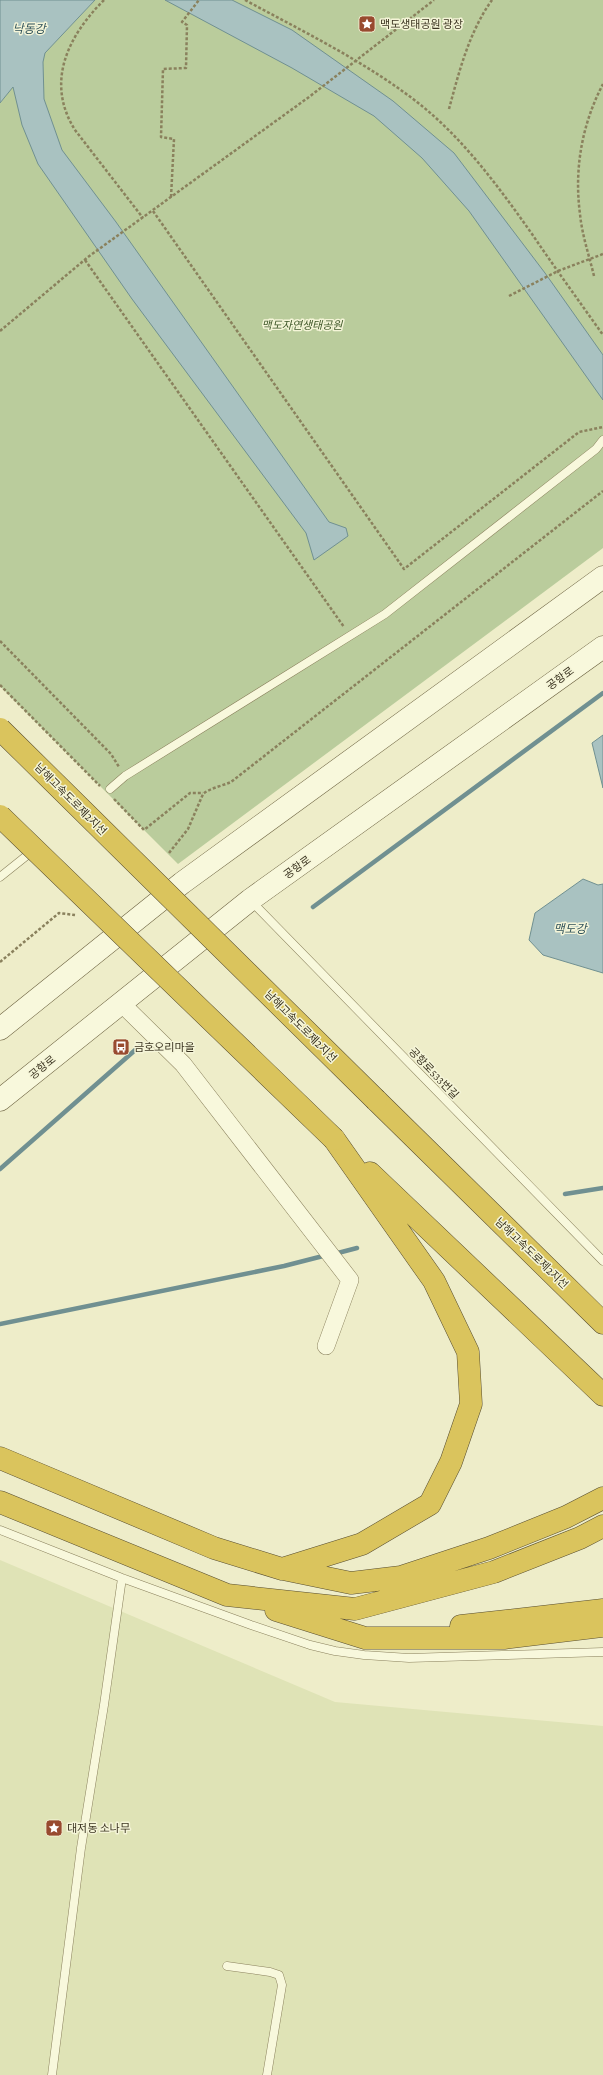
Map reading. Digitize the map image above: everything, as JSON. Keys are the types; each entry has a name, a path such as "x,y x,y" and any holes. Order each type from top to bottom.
{"highway":[{"name":"남해고속도로제2지선","path":"0,729 603,1323"},
{"path":"0,816 334,1139 603,1395"},
{"path":"282,1569 362,1544 430,1504 451,1462 471,1404 468,1352 434,1281 334,1139"},
{"path":"520,1316 603,1411"},
{"path":"0,1458 214,1548 282,1569 351,1583 401,1577 489,1548 566,1517 603,1498"},
{"path":"0,1502 227,1595 365,1638 504,1638 603,1626"},
{"path":"227,1595 355,1609 494,1572 580,1538 603,1526"},
{"path":"365,1638 603,1610"}],"main road":[{"path":"0,1029 182,883 603,577"},
{"name":"공항로","path":"0,1100 250,900 603,647"}],"street":[{"path":"121,1003 183,1064 350,1280 326,1346"}],"lane":[{"path":"108,792 125,776 385,614 596,449 603,440"},
{"path":"0,877 30,853"},
{"name":"공항로533번길","path":"250,900 603,1261"},
{"path":"0,1530 122,1578 303,1643 357,1654 409,1658 440,1658 603,1652"},
{"path":"52,2075 81,1848 122,1578"},
{"path":"227,1966 270,1972 279,1975 282,1985 267,2075"}],"path":[{"path":"104,0 86,20 67,50 63,66 62,100 66,116 74,130 143,218"},
{"path":"171,198 174,139 161,137 163,69 186,68 187,25 182,22 199,0"},
{"path":"245,0 355,60 417,102 462,143 510,204 603,335"},
{"path":"0,331 88,257 134,225 316,91 434,0"},
{"path":"449,110 460,71 476,28 492,0"},
{"path":"594,276 580,213 578,184 580,151 587,120 603,84"},
{"path":"153,211 404,569 579,432 603,427"},
{"path":"509,296 558,271 603,254"},
{"path":"85,260 350,636"},
{"path":"169,854 188,829 203,794 207,790 220,788 231,782 603,491"},
{"path":"0,641 111,754 125,776"},
{"path":"0,685 108,792 144,830 190,793 203,794"},
{"path":"0,962 59,913 79,917"}],"green space":[{"name":"맥도자연생태공원","path":"95,0 603,0 603,548 178,864 0,686 0,103 13,86"},
{"path":"0,1560 335,1702 603,1726 603,2075 0,2075"}],"water":[{"name":"낙동강","path":"0,0 95,0 45,53 43,62 44,99 62,150 116,222 329,522 346,528 348,536 314,560 306,533 132,299 38,164 22,125 13,87 0,103"},
{"path":"165,0 232,0 292,30 393,101 454,153 545,273 603,355 603,400 469,211 422,158 374,116 292,68"},
{"path":"603,735 603,788 592,743"},
{"name":"맥도강","path":"583,879 598,885 603,884 603,973 543,955 529,940 535,913"}],"waterway":[{"path":"313,907 603,693"},
{"path":"0,1169 142,1044"},
{"path":"565,1194 603,1188"},
{"path":"334,1254 357,1248"},
{"path":"0,1324 284,1266 327,1255"}],"place":[{"name":"맥도생태공원 광장","path":"367,24"},
{"name":"금호오리마을","path":"121,1047"},
{"name":"대저동 소나무","path":"54,1828"}]}
